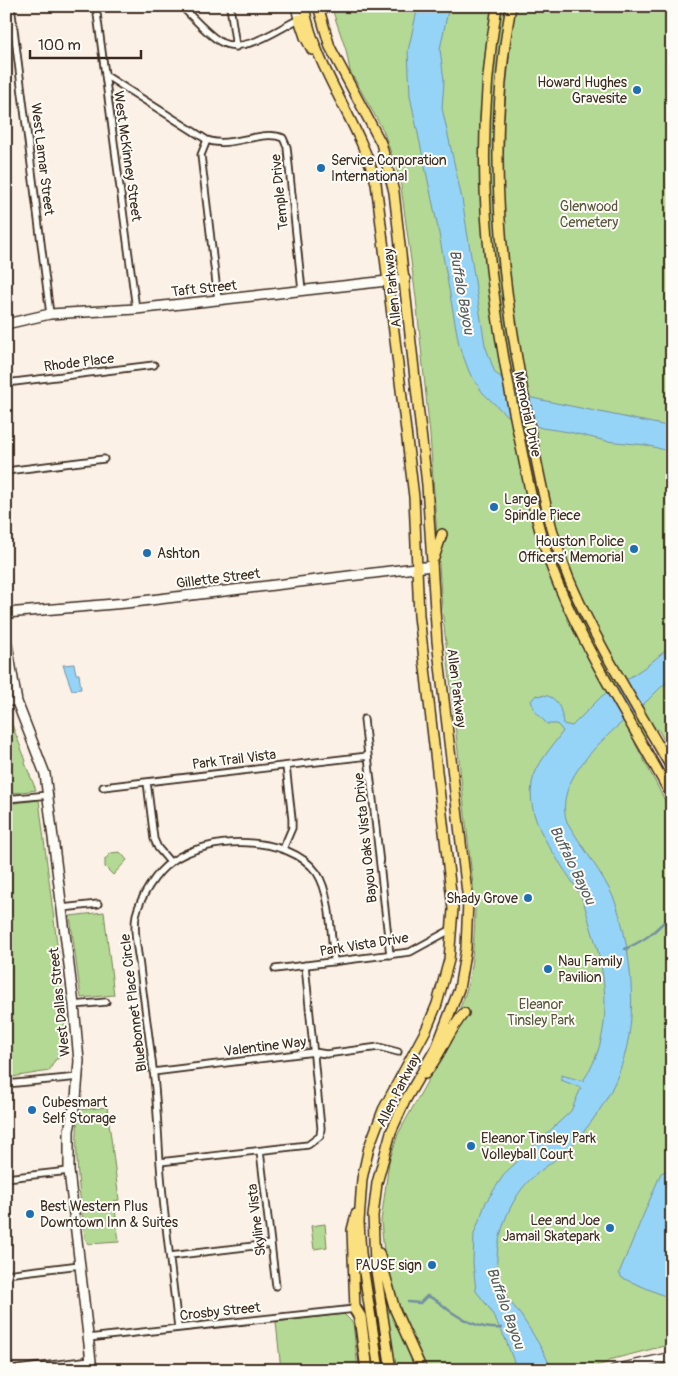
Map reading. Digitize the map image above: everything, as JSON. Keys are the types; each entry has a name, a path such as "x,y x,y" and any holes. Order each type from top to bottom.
{"highway":[{"path":"355,1309 360,1317 367,1370"}],"main road":[{"name":"Allen Parkway","path":"304,6 324,70 353,121 369,157 376,183 414,497 419,616 452,891 452,929 449,960 437,1004 427,1028 382,1110 369,1147 361,1192 361,1253 379,1370"},
{"name":"Allen Parkway","path":"318,6 330,47 380,143 388,166 396,207 427,485 437,641 466,881 468,931 459,989 437,1046 413,1087 391,1132 382,1162 375,1201 375,1264 391,1370"},
{"name":"Memorial Drive","path":"497,6 486,110 484,177 486,238 499,340 534,512 546,552 571,612 672,797"},
{"name":"Memorial Drive","path":"511,6 499,110 497,193 503,274 512,338 546,509 560,557 582,608 672,769"},
{"path":"299,19 305,37 324,70"},
{"path":"432,566 442,534"},
{"path":"413,1087 437,1061 454,1025 464,1013"},
{"path":"355,1309 352,1230 361,1192"},
{"path":"374,1235 395,1310 422,1370"}],"street":[{"name":"West Lamar Street","path":"11,6 50,314"},
{"name":"West McKinney Street","path":"96,6 136,309"},
{"path":"181,6 218,40 236,47 246,45 299,19 296,6"},
{"path":"230,6 236,47"},
{"name":"Temple Drive","path":"105,75 216,144 278,136 286,142 302,291"},
{"path":"207,140 201,155 218,300"},
{"name":"Taft Street","path":"6,324 50,314 136,309 405,279"},
{"name":"Rhode Place","path":"6,383 154,365"},
{"path":"6,471 104,459"},
{"name":"Gillette Street","path":"6,613 126,603 432,566"},
{"name":"West Dallas Street","path":"6,638 16,702 37,750 49,795 74,1005 79,1077 70,1130 68,1171 92,1370"},
{"path":"6,703 16,702"},
{"name":"Bayou Oaks Vista Drive","path":"364,719 390,955"},
{"name":"Park Trail Vista","path":"103,787 368,756"},
{"path":"283,849 292,828 286,766"},
{"path":"146,782 154,839 170,862"},
{"path":"6,799 49,795"},
{"name":"Bluebonnet Place Circle","path":"178,1328 160,1162 153,1072 136,939 136,915 145,894 170,862 194,850 222,844 256,843 283,849 308,864 317,874 325,890 334,962"},
{"path":"62,908 98,904"},
{"name":"Park Vista Drive","path":"275,969 410,952 452,929"},
{"path":"160,1162 308,1145 320,1136 321,1128 305,965"},
{"path":"74,1005 106,1002"},
{"name":"Valentine Way","path":"153,1072 314,1052 326,1054 379,1048 398,1052"},
{"path":"6,1084 79,1077"},
{"name":"Skyline Vista","path":"260,1151 276,1286"},
{"path":"6,1178 68,1171"},
{"path":"170,1256 271,1244"},
{"path":"6,1274 80,1265"},
{"path":"355,1309 362,1370"},
{"name":"Crosby Street","path":"88,1338 355,1309"},
{"path":"6,1345 9,1370 91,1360"},
{"path":"614,1370 672,1356"}],"green space":[{"path":"331,6 672,6 672,755 658,729 635,743 672,814 672,1344 609,1360 607,1363 581,1370 427,1370 408,1332 394,1286 386,1272 381,1221 389,1162 398,1134 454,1033 457,1015 467,988 471,967 475,903 442,608 430,435 416,298 400,179 383,130 350,71 346,50"},
{"path":"6,709 26,761 25,763 36,790 6,794"},
{"path":"39,800 63,992 66,1049 63,1056 55,1060 49,1071 6,1078 6,804"},
{"path":"120,852 127,860 113,875 105,867 105,859 111,853"},
{"path":"104,912 114,995 81,998 70,916"},
{"path":"107,1107 119,1200 114,1201 119,1242 88,1244 85,1238 78,1174 77,1126 79,1110"},
{"path":"325,1224 327,1247 314,1249 311,1226"},
{"path":"382,1278 419,1370 396,1370"},
{"path":"344,1314 353,1323 358,1370 281,1370 276,1322"}],"water":[{"name":"Buffalo Bayou","path":"418,6 449,6 440,49 444,81 442,108 462,199 485,345 495,373 532,398 672,427 672,452 646,445 606,441 542,428 506,415 483,393 470,374 459,345 438,228 410,96 408,51"},
{"name":"Buffalo Bayou","path":"672,645 672,677 589,754 568,787 565,805 567,822 605,881 614,899 625,938 631,988 629,1037 624,1059 616,1080 591,1122 574,1143 525,1185 510,1208 504,1222 498,1250 499,1282 507,1298 522,1317 538,1343 552,1370 517,1370 505,1338 490,1309 476,1291 473,1263 474,1234 486,1202 505,1173 571,1111 581,1088 561,1080 561,1075 583,1081 593,1064 600,1045 604,1026 605,1006 604,987 597,947 583,902 540,830 534,815 531,799 532,783 537,769 563,731 557,724 547,724 535,711 531,701 536,695 546,695 552,698 560,707 563,724 572,726 602,696 648,665"},
{"path":"74,664 76,674 79,674 81,689 72,690 63,665"},
{"path":"666,1171 672,1173 672,1299 622,1278 619,1273 661,1173"}],"waterway":[{"path":"625,949 649,936 669,917 672,918"},
{"name":"Buffalo Bayou","path":"408,1302 420,1303 427,1296 437,1300 468,1322 488,1328 502,1328"}],"place":[{"name":"Howard Hughes Gravesite","path":"637,90"},
{"name":"Service Corporation International","path":"321,168"},
{"name":"Large Spindle Piece","path":"494,507"},
{"name":"Houston Police Officers' Memorial","path":"634,549"},
{"name":"Ashton","path":"147,553"},
{"name":"Shady Grove","path":"528,898"},
{"name":"Nau Family Pavilion","path":"548,969"},
{"name":"Cubesmart Self Storage","path":"32,1110"},
{"name":"Eleanor Tinsley Park Volleyball Court","path":"471,1146"},
{"name":"Best Western Plus Downtown Inn & Suites","path":"30,1214"},
{"name":"Lee and Joe Jamail Skatepark","path":"610,1228"},
{"name":"PAUSE sign","path":"432,1265"}],"park label":[{"name":"Glenwood Cemetery","path":"589,214"},
{"name":"Eleanor Tinsley Park","path":"541,1012"}]}
